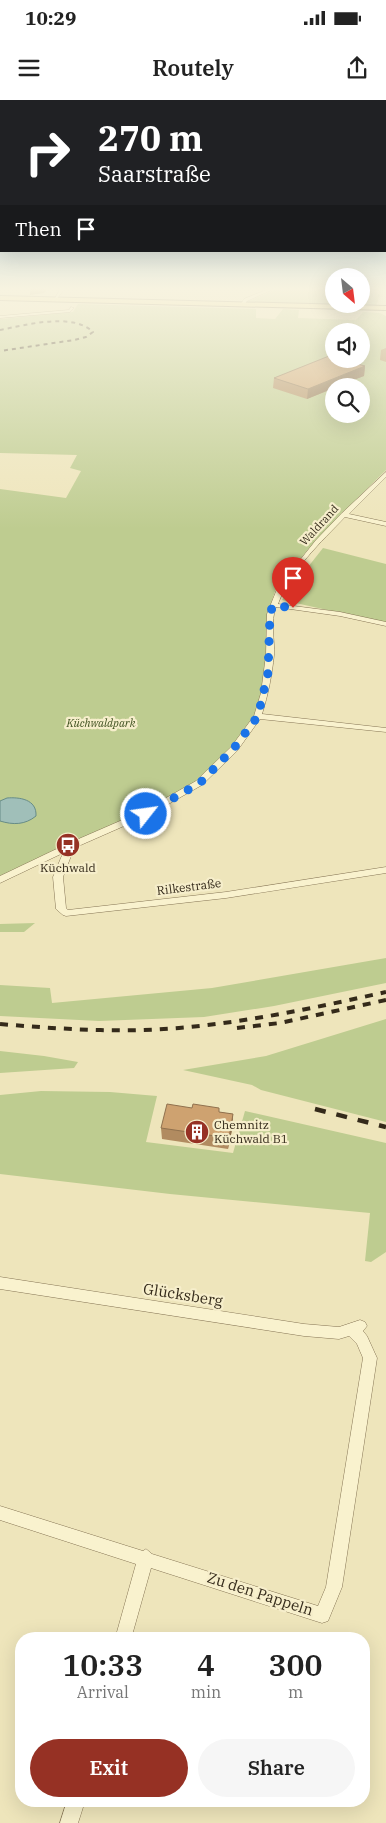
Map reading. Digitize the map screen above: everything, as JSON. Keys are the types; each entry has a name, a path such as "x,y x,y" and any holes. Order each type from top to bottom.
{"street":[{"name":"Waldrand","path":"0,880 70,846 146,814 200,783 234,748 258,716 268,673 270,614 280,589 343,515 386,474"},
{"path":"343,515 386,524"},
{"path":"273,605 340,614 386,624"},
{"path":"258,716 386,730"},
{"name":"Rilkestraße","path":"70,846 58,877 62,909 66,913 124,908 260,890 386,870"},
{"name":"Glücksberg","path":"0,1283 304,1330 339,1333 356,1327"},
{"name":"Zu den Pappeln","path":"0,1513 146,1557 322,1614 334,1587 370,1358 356,1327"},
{"path":"126,1632 146,1557"},
{"path":"69,1823 74,1807"}],"green space":[{"name":"Küchwaldpark","path":"0,368 386,368 386,470 316,540 276,588 268,613 268,655 257,714 232,746 195,782 143,813 0,878 0,489 66,498 81,471 70,468 77,455 0,453"},
{"path":"323,548 386,564 386,623 282,600"},
{"path":"35,923 24,932 0,932 0,924"},
{"path":"386,958 386,983 274,1006 204,1017 99,1021 0,1016 0,985 50,988 52,1003 212,988"},
{"path":"386,1019 386,1122 261,1090 252,1085 183,1070 266,1056"},
{"path":"0,1051 78,1062 74,1068 0,1073"},
{"path":"41,1091 110,1092 157,1096 146,1142 233,1153 245,1111 386,1143 386,1252 371,1262 365,1261 370,1213 170,1194 0,1174 0,1095"}],"water":[{"path":"7,798 26,800 34,806 36,816 28,821 19,823 0,821 0,801"}],"building":[{"path":"298,368 359,368 335,378 325,378 325,382 308,389 274,378"},
{"path":"167,1104 192,1108 193,1104 219,1108 219,1112 233,1114 229,1138 161,1128"}],"railway":[{"path":"0,1024 67,1029 179,1028 257,1018 386,992"},
{"path":"237,1028 280,1023 386,1000"},
{"path":"315,1109 386,1127"}],"place":[{"name":"Küchwald","path":"68,845"},
{"name":"Chemnitz Küchwald B1","path":"197,1132"}],"route":[{"path":"146,814 200,783 234,748 258,716 265,693 268,673 270,614 273,605 293,608"}]}
